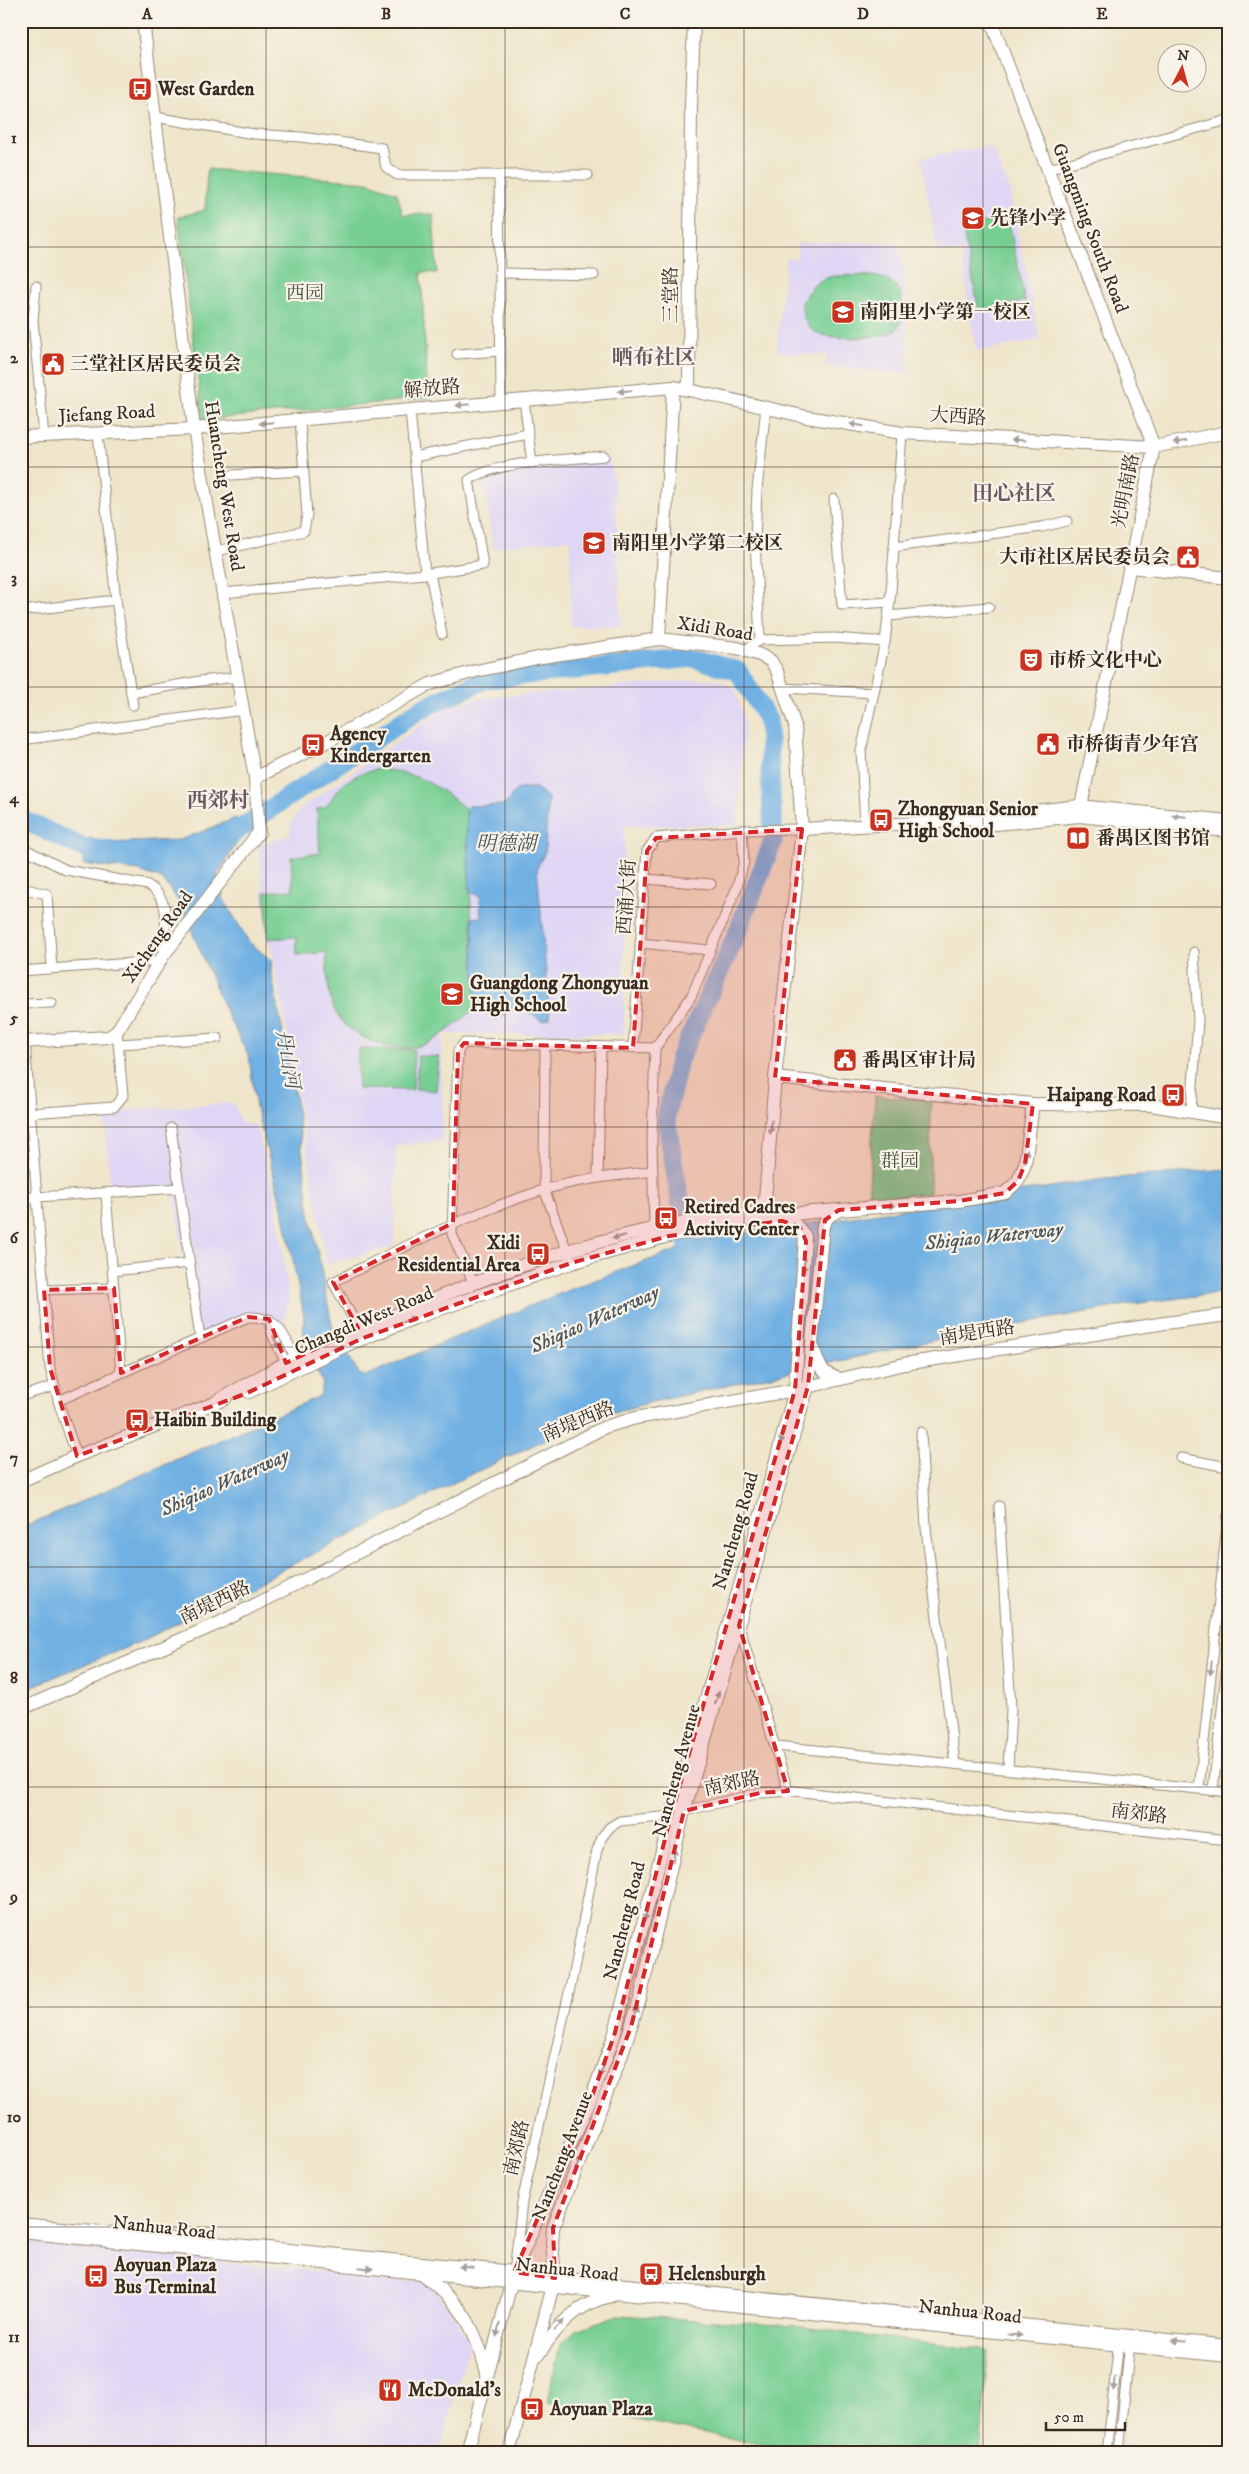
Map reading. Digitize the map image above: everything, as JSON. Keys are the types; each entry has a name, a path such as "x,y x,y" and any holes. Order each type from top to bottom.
{"street":[{"name":"Huancheng West Road","path":"143,21 194,429 255,778"},
{"name":"三堂路","path":"689,390 691,105 694,21"},
{"name":"Guangming South Road","path":"991,21 1154,447"},
{"path":"155,117 254,134 301,137 382,148 386,166 397,176 588,175"},
{"path":"1048,170 1228,120"},
{"path":"499,175 501,402"},
{"path":"500,273 594,275"},
{"path":"36,286 33,321 44,436"},
{"path":"457,354 501,351"},
{"path":"659,639 673,387 689,390"},
{"name":"解放路","path":"194,429 673,387"},
{"name":"大西路","path":"689,390 807,417 902,432 1154,447 1228,432"},
{"path":"524,400 532,463"},
{"path":"760,640 755,541 757,490 766,407"},
{"path":"410,410 428,573 442,634"},
{"path":"216,551 304,531 307,515 300,420"},
{"name":"Jiefang Road","path":"21,437 194,429"},
{"path":"865,826 861,751 885,642 890,602 902,432"},
{"path":"98,434 116,600 133,705"},
{"path":"414,457 528,434"},
{"name":"光明南路","path":"1080,811 1154,447"},
{"path":"223,593 428,573 483,565 469,480 479,474 532,463 604,456"},
{"path":"231,476 304,471"},
{"path":"834,499 842,605 890,602"},
{"path":"894,547 1042,527 1067,521"},
{"path":"1130,567 1228,578"},
{"path":"21,611 116,600"},
{"path":"888,616 989,606"},
{"path":"745,650 760,640 835,638 885,642"},
{"name":"Xidi Road","path":"255,778 328,741 430,684 476,671 542,657 659,639 745,650 764,656 773,663 795,726 802,829 775,1078 766,1193"},
{"path":"131,693 200,681 238,677"},
{"path":"783,688 874,693"},
{"path":"21,740 243,710"},
{"name":"Xicheng Road","path":"118,1031 161,958 259,832 255,778"},
{"path":"802,829 936,822 1080,811 1228,821"},
{"path":"802,829 865,832 934,830 1080,811 1228,831"},
{"name":"西涌大街","path":"633,1048 646,851 656,838 742,830 802,829"},
{"path":"663,1229 653,1172 655,1048 691,996 740,879 744,862 742,830"},
{"path":"21,847 66,870 148,885 159,892 165,905 161,958 21,970"},
{"path":"645,879 711,884"},
{"path":"21,888 47,894 52,968"},
{"path":"640,943 709,950"},
{"path":"1191,1111 1198,1021 1194,952"},
{"path":"21,1004 52,1003"},
{"path":"77,1456 58,1401 50,1368 31,1118 23,1042 109,1037 118,1031"},
{"path":"21,1123 31,1118 114,1107 123,1096 118,1031"},
{"path":"118,1044 218,1038"},
{"path":"473,1282 452,1234 458,1051 464,1043 655,1048"},
{"path":"545,1045 544,1189 569,1257"},
{"path":"598,1178 601,1047"},
{"path":"775,1078 1033,1104 1151,1105 1228,1118"},
{"path":"789,1218 839,1210 959,1201 1005,1193 1018,1180 1025,1164 1033,1104"},
{"path":"171,1128 200,1338"},
{"path":"361,1333 333,1282 453,1224 544,1189 598,1178 653,1172"},
{"path":"21,1198 37,1199 180,1188"},
{"name":"Nancheng Road","path":"466,2453 512,2277 541,2216 607,2057 623,2005 672,1816 758,1526 796,1384 806,1241 803,1232 789,1218 776,1210 766,1193"},
{"name":"Changdi West Road","path":"21,1481 77,1456 217,1401 297,1361 473,1282 569,1257 663,1229 713,1222 757,1212 764,1204 766,1193"},
{"path":"106,1194 121,1373"},
{"name":"Nancheng Avenue","path":"554,2283 553,2228 634,2020 684,1811 809,1381 823,1225 829,1216 839,1210"},
{"name":"Changdi West Road","path":"713,1222 760,1223 789,1218"},
{"name":"Changdi West Road","path":"361,1333 569,1257"},
{"path":"112,1271 190,1263"},
{"path":"44,1290 114,1288"},
{"path":"58,1401 248,1317 262,1316 278,1325 297,1361"},
{"name":"南堤西路","path":"21,1709 218,1624 605,1427 636,1418 809,1381 841,1379 922,1361 1164,1323 1228,1316"},
{"path":"812,1344 817,1362 824,1372 841,1379"},
{"name":"Changdi West Road","path":"217,1401 246,1394 297,1361"},
{"path":"21,1396 55,1386"},
{"path":"921,1432 926,1528 955,1764"},
{"path":"1181,1458 1228,1467"},
{"path":"999,1506 1012,1736 1008,1769"},
{"path":"1199,1789 1228,1516"},
{"path":"739,1625 788,1791"},
{"path":"1213,1790 1228,1656"},
{"path":"776,1746 1228,1792"},
{"name":"南郊路","path":"512,2277 522,2202 572,1980 596,1850 602,1837 610,1827 620,1821 672,1816 684,1811 760,1793 788,1791 1228,1840"},
{"name":"Nanhua Road","path":"21,2224 512,2277 618,2294 1124,2341 1228,2346"},
{"name":"Nanhua Road","path":"21,2232 422,2274 512,2277"},
{"path":"422,2274 447,2293 460,2307 478,2339 487,2374"},
{"path":"509,2452 554,2283"},
{"name":"Nanhua Road","path":"554,2283 1124,2341 1228,2356"},
{"path":"532,2366 554,2331 576,2310 618,2294"},
{"path":"1107,2453 1124,2341"},
{"path":"1119,2453 1124,2341"}],"highlighted area":[{"path":"802,829 775,1078 1033,1104 1025,1164 1018,1181 1005,1193 959,1201 839,1210 825,1220 808,1386 739,1625 788,1791 760,1793 684,1811 631,2027 553,2228 555,2278 514,2272 592,2096 614,2036 671,1816 795,1390 806,1241 800,1227 782,1221 669,1236 571,1263 363,1338 245,1394 77,1456 50,1368 44,1290 114,1288 121,1373 248,1317 269,1319 286,1363 358,1328 333,1282 453,1223 458,1051 464,1043 633,1048 647,851 656,838"}],"shaded area":[{"name":"先锋小学","path":"991,146 1008,185 1040,340 976,351 961,251 938,254 921,158"},
{"name":"南阳里小学第一校区","path":"896,242 905,272 908,373 826,367 826,355 776,352 786,258 797,259 797,243"},
{"name":"南阳里小学第二校区","path":"609,458 615,486 621,626 571,626 570,539 493,548 483,475"},
{"name":"Guangdong Zhongyuan High School","path":"709,679 723,682 735,689 745,724 737,825 624,826 624,1034 442,1034 442,1140 396,1146 394,1246 327,1264 273,954 267,939 259,845 290,835 291,823 301,808 440,712 459,703 480,698"},
{"path":"234,1103 241,1123 256,1125 275,1197 289,1297 278,1350 258,1314 203,1335 193,1325 174,1192 111,1192 104,1112"},
{"path":"21,2241 428,2283 452,2312 470,2342 439,2453 21,2453"}],"green space":[{"name":"西园","path":"207,169 368,182 397,193 403,215 433,214 437,273 421,272 428,398 203,420 178,217 205,210"},
{"path":"1008,218 1025,301 979,310 962,227"},
{"path":"834,276 879,277 888,280 896,286 901,295 902,307 899,327 891,333 856,338 821,335 811,329 804,319 802,302 815,285 823,279"},
{"path":"382,769 408,774 427,782 466,809 476,1004 468,1015 440,1036 416,1047 390,1047 364,1038 353,1031 343,1023 336,1013 330,998 326,952 297,955 296,937 268,939 265,892 293,890 291,857 320,853 317,809 326,807 337,791 355,776"},
{"path":"358,1049 414,1050 413,1090 358,1089"},
{"path":"418,1056 439,1057 436,1091 416,1089"},
{"name":"群园","path":"875,1096 931,1100 930,1193 868,1199"},
{"path":"618,2315 794,2326 988,2351 980,2453 806,2453 547,2402 560,2344 576,2330"}],"water":[{"name":"明德湖","path":"536,788 548,798 545,852 537,868 550,1018 542,1021 519,1005 495,1020 476,1004 472,918 481,917 480,895 470,893 466,809 468,806 505,805 516,790"},
{"name":"Shiqiao Waterway","path":"236,818 248,832 238,841 217,875 224,900 249,942 272,961 271,972 296,1101 309,1209 333,1330 360,1375 366,1376 556,1295 672,1252 681,1247 681,1243 1104,1179 1228,1169 1228,1292 1132,1304 962,1334 652,1402 591,1418 455,1482 142,1641 21,1691 21,1528 320,1396 323,1384 303,1340 304,1316 284,1215 256,1108 249,1057 227,1014 180,903 162,879 139,871 83,864 89,838 106,843 180,840"}],"waterway":[{"path":"223,840 421,709 486,679 693,658 738,671 768,720 773,841 736,936 679,1060 666,1117 688,1248 699,1264"},
{"name":"丹山河","path":"21,819 84,848 111,850"}],"place":[{"name":"West Garden","path":"140,89"},
{"name":"先锋小学","path":"973,218"},
{"name":"南阳里小学第一校区","path":"843,312"},
{"name":"三堂社区居民委员会","path":"53,364"},
{"name":"南阳里小学第二校区","path":"594,543"},
{"name":"大市社区居民委员会","path":"1188,557"},
{"name":"市桥文化中心","path":"1031,660"},
{"name":"市桥街青少年宫","path":"1048,744"},
{"name":"Agency Kindergarten","path":"313,745"},
{"name":"Zhongyuan Senior High School","path":"881,820"},
{"name":"番禺区图书馆","path":"1078,838"},
{"name":"Guangdong Zhongyuan High School","path":"452,994"},
{"name":"番禺区审计局","path":"845,1060"},
{"name":"Haipang Road","path":"1173,1095"},
{"name":"Retired Cadres Activity Center","path":"666,1218"},
{"name":"Xidi Residential Area","path":"538,1254"},
{"name":"Haibin Building","path":"137,1420"},
{"name":"Helensburgh","path":"651,2274"},
{"name":"Aoyuan Plaza Bus Terminal","path":"96,2276"},
{"name":"McDonald's","path":"390,2390"},
{"name":"Aoyuan Plaza","path":"532,2409"}],"district":[{"name":"晒布社区","path":"654,358"},
{"name":"田心社区","path":"1014,494"},
{"name":"西郊村","path":"218,801"}]}
